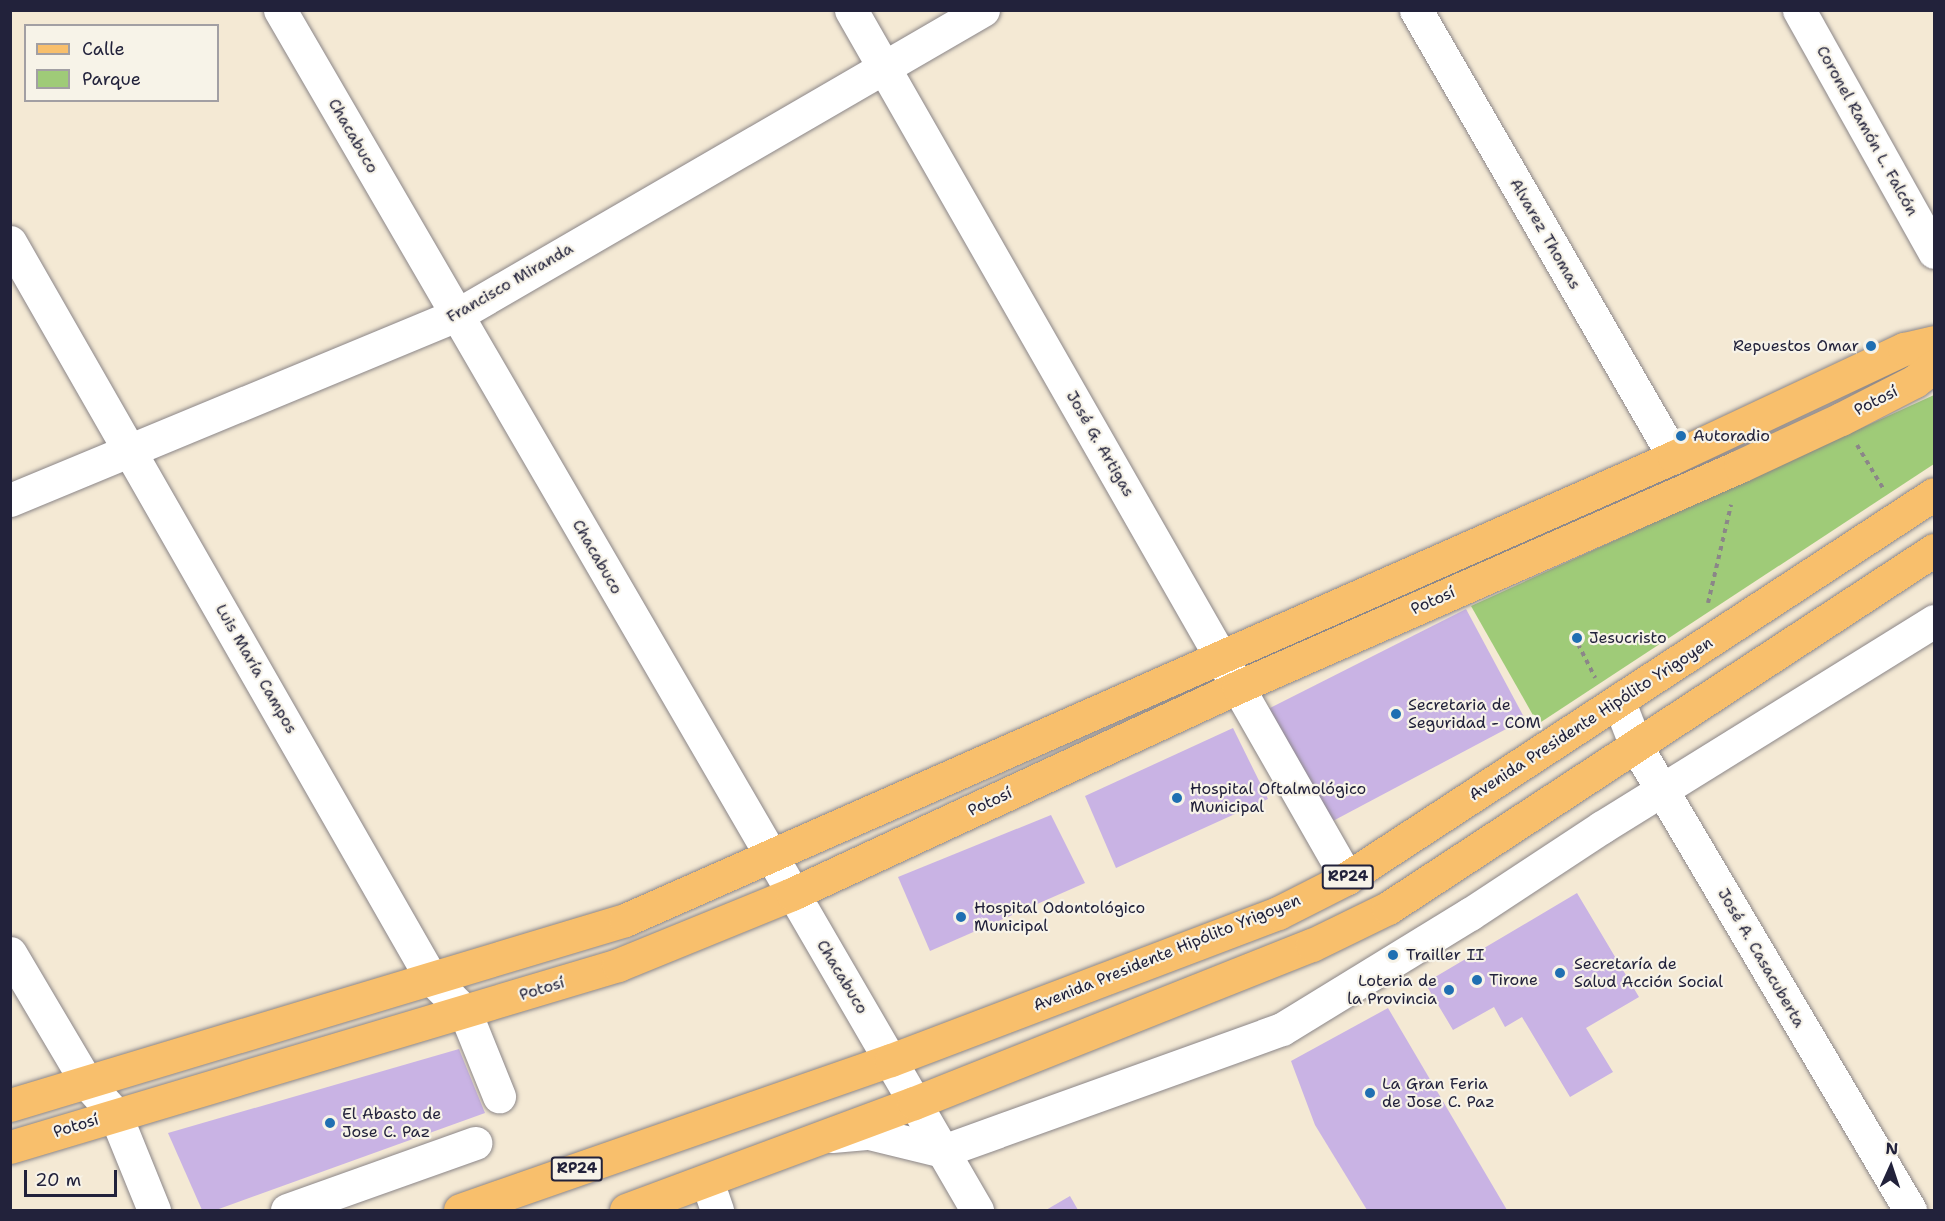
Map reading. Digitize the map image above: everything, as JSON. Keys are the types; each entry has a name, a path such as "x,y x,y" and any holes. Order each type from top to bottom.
{"main road":[{"path":"10,1105 625,920 773,858 1221,655 1674,457 1904,349 1935,342"},
{"name":"Potosí","path":"10,1147 618,965 792,894 1238,687 1740,466 1841,419 1915,381 1935,366"},
{"name":"Avenida Presidente Hipólito Yrigoyen","path":"460,1210 891,1060 1278,913 1347,878 1935,494"},
{"name":"RP24","path":"626,1210 712,1196 827,1136 1312,945 1388,908 1935,550"}],"street":[{"name":"Chacabuco","path":"280,10 977,1210"},
{"name":"José G. Artigas","path":"851,10 1347,878"},
{"name":"Francisco Miranda","path":"10,500 457,315 983,10"},
{"name":"Alvarez Thomas","path":"1416,10 1674,457"},
{"name":"Coronel Ramón L. Falcón","path":"1799,11 1935,252"},
{"name":"Luis María Campos","path":"10,242 431,978 465,1012 499,1096"},
{"path":"827,1136 869,1133 943,1151 1282,1029 1935,621"},
{"name":"José A. Casacuberta","path":"1619,702 1636,746 1910,1210"},
{"path":"10,952 87,1083 115,1114 154,1210"},
{"path":"287,1210 475,1143"}],"path":[{"path":"1841,419 1900,517"},
{"path":"1697,650 1740,466"}],"green space":[{"path":"1934,395 1934,464 1538,724 1471,606"}],"building":[{"name":"Secretaria de Seguridad - COM","path":"1466,609 1525,719 1331,822 1268,709"},
{"name":"Hospital Oftalmológico Municipal","path":"1233,728 1268,799 1116,868 1085,796"},
{"name":"Hospital Odontológico Municipal","path":"1051,815 1085,883 930,951 898,877"},
{"name":"Secretaría de Salud Acción Social","path":"1577,893 1639,997 1586,1028 1613,1072 1570,1097 1522,1017 1505,1027 1494,1007 1453,1030 1425,983"},
{"name":"La Gran Feria de Jose C. Paz","path":"1388,1008 1507,1210 1367,1210 1315,1125 1291,1061"},
{"name":"El Abasto de Jose C. Paz","path":"459,1049 485,1113 216,1210 202,1210 168,1133"},
{"path":"1070,1196 1078,1210 1046,1210"}],"place":[{"name":"Repuestos Omar","path":"1871,346"},
{"name":"Autoradio","path":"1681,436"},
{"name":"Jesucristo","path":"1577,638"},
{"name":"Secretaria de Seguridad - COM","path":"1396,714"},
{"name":"Hospital Oftalmológico Municipal","path":"1177,798"},
{"name":"Hospital Odontológico Municipal","path":"961,917"},
{"name":"Trailler II","path":"1393,955"},
{"name":"Secretaría de Salud Acción Social","path":"1560,973"},
{"name":"Tirone","path":"1477,980"},
{"name":"Loteria de la Provincia","path":"1449,990"},
{"name":"La Gran Feria de Jose C. Paz","path":"1370,1093"},
{"name":"El Abasto de Jose C. Paz","path":"330,1123"}]}
